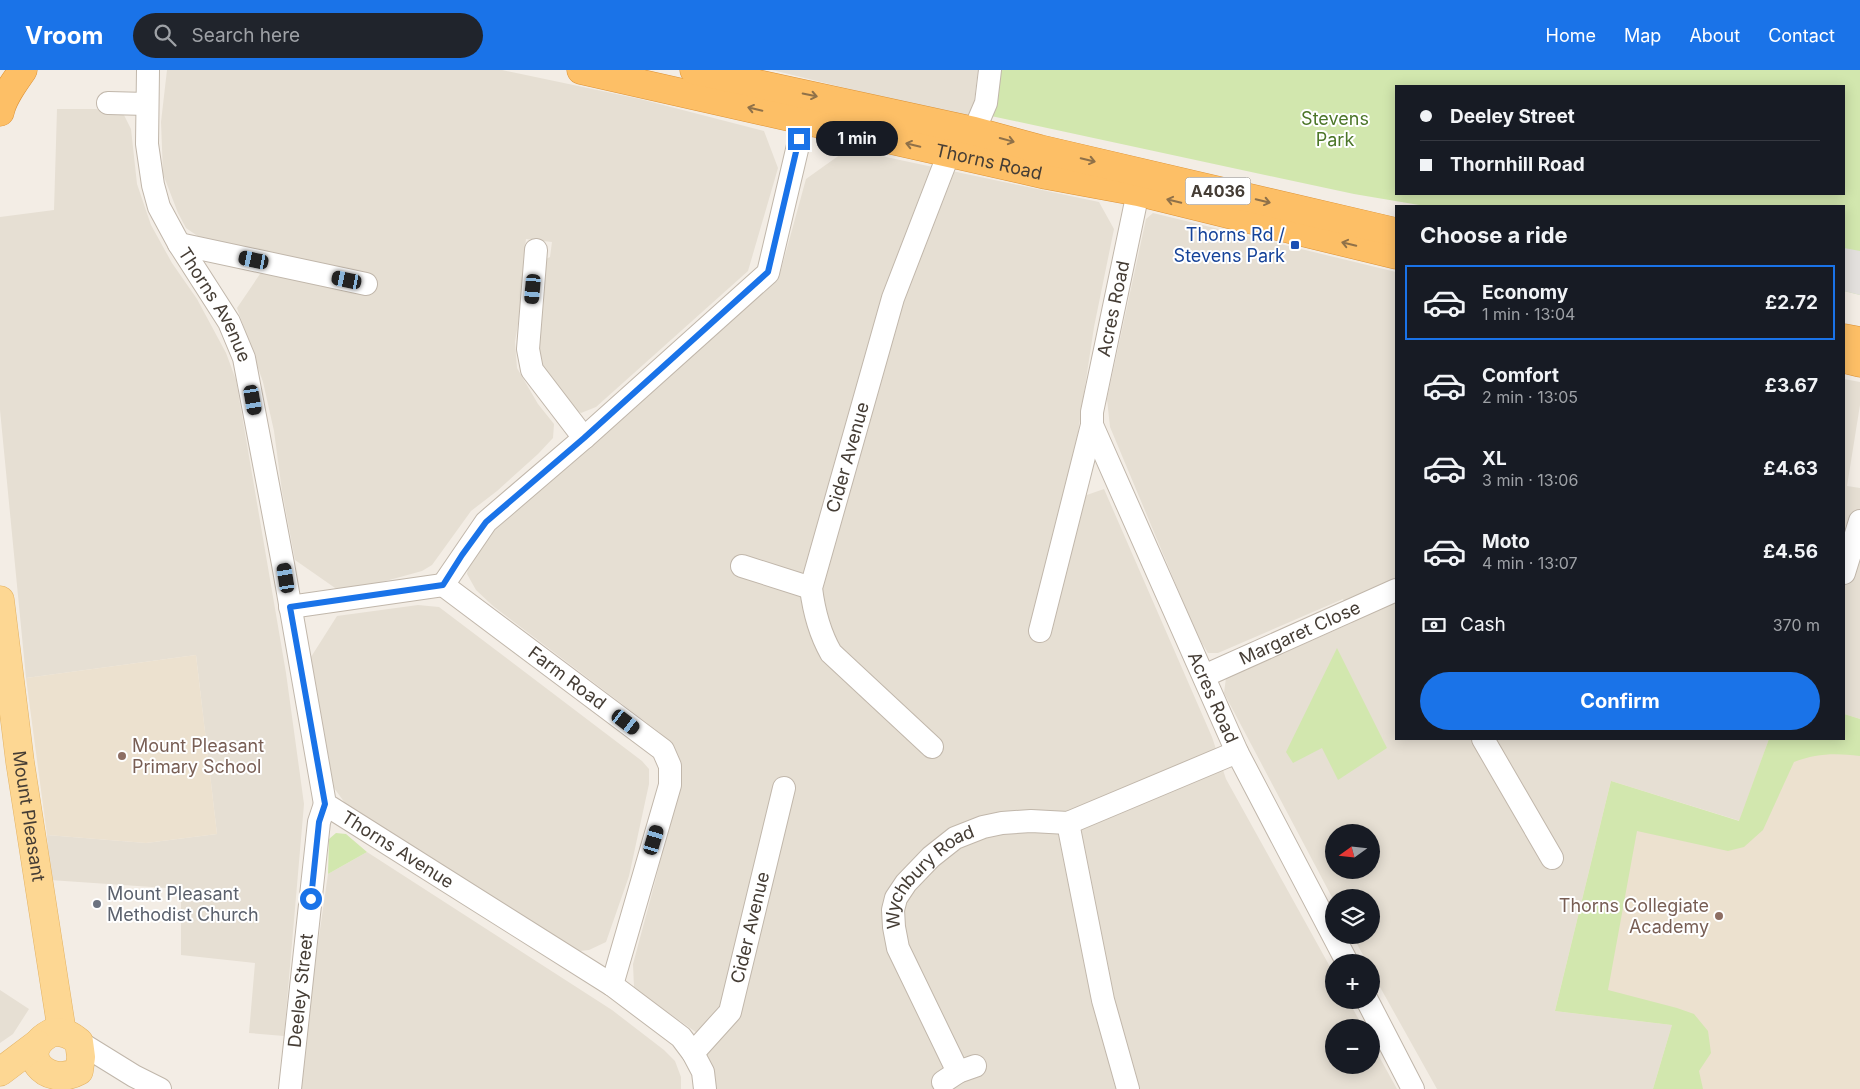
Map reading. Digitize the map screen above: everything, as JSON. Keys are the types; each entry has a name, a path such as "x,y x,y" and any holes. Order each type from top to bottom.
{"highway":[{"path":"0,112 11,86 23,70"},
{"name":"Thorns Road","path":"581,70 1046,175 1138,192 1395,255"},
{"name":"Thorns Road","path":"694,70 724,73 1395,232"},
{"path":"1845,338 1860,341"},
{"path":"1845,359 1860,363"}],"main road":[{"name":"Mount Pleasant","path":"0,600 20,762 70,1037 82,1057 55,1073"},
{"path":"0,1072 55,1073 43,1037 53,1032 70,1037"}],"street":[{"name":"Thorns Avenue","path":"148,70 147,144 153,185 159,207 179,244 229,322 244,358 325,804 612,984 681,1037 693,1053 703,1072 705,1089"},
{"path":"974,131 986,103 990,70"},
{"path":"108,103 147,104"},
{"path":"290,607 443,585 486,522 584,438 768,272 804,120"},
{"name":"Cider Avenue","path":"932,747 922,724 831,654 822,636 814,612 811,588 893,298 949,153"},
{"name":"Acres Road","path":"1040,630 1092,425 1092,412 1138,192"},
{"path":"179,244 366,284"},
{"path":"536,250 528,349 532,370 584,438"},
{"name":"Acres Road","path":"1092,425 1237,752 1343,954"},
{"path":"1845,570 1860,521"},
{"path":"742,566 811,588"},
{"name":"Farm Road","path":"443,585 663,750 670,766 670,785 612,984"},
{"name":"Margaret Close","path":"1204,676 1395,590"},
{"path":"1484,740 1552,858"},
{"name":"Wychbury Road","path":"959,1073 898,948 893,910 896,898 906,883 931,857 955,838 969,832 1002,823 1031,821 1068,823 1237,752"},
{"name":"Cider Avenue","path":"693,1053 730,1012 784,788"},
{"name":"Deeley Street","path":"290,1089 319,822 325,804"},
{"path":"1068,823 1103,1000 1128,1089"},
{"path":"1371,1009 1412,1089"},
{"path":"70,1037 134,1076 160,1089"},
{"path":"55,1073 134,1076"}],"shaded area":[{"path":"167,70 502,70 640,99 764,131 778,168 748,271 596,407 581,413 572,407 538,366 542,261 550,257 552,242 526,239 523,262 527,269 515,342 517,368 538,404 554,424 553,438 497,491 471,511 432,565 422,571 371,585 338,590 295,560 282,491 274,431 263,382 237,308 262,271 376,282 370,274 199,237 186,228 163,174 161,122"},
{"path":"772,70 978,70 972,119"},
{"path":"57,109 96,109 124,115 131,129 137,184 151,225 172,263 197,299 226,353 236,380 286,673 304,804 284,1036 249,1033 255,963 181,955 181,889 50,880 47,835 146,843 217,834 196,655 26,678 0,410 0,217 54,210"},
{"path":"848,149 1099,202 1114,229 1094,327 1076,446 1081,497 1104,489 1212,737 1226,779 1325,958 1325,1009 1353,1009 1359,1019 1325,1019 1325,1074 1380,1074 1380,1058 1397,1089 716,1089 715,1076 707,1053 697,1033 634,988 633,964 681,777 674,747 659,732 493,606 476,590 467,574 469,561 493,530 779,277 806,179"},
{"path":"1153,213 1395,272 1395,740 1769,740 1740,821 1611,781 1555,1011 1672,1025 1653,1089 1437,1089 1380,987 1380,954 1363,954 1357,944 1380,944 1380,889 1328,889 1224,693 1226,678 1352,623 1343,599 1218,653 1208,653 1197,635 1110,427 1107,399 1146,219"},
{"path":"1845,248 1860,251 1860,295 1845,291"},
{"path":"1845,379 1860,382 1860,405 1847,486 1860,488 1860,719 1845,714"},
{"path":"418,605 439,607 642,761 649,769 649,784 629,876 606,942 589,950 580,951 434,863 345,803 334,788 311,657 337,616"},
{"name":"Mount Pleasant Primary School","path":"196,655 217,834 146,843 47,835 26,678"},
{"name":"Thorns Collegiate Academy","path":"1845,714 1860,719 1860,1089 1653,1089 1672,1025 1555,1011 1611,781 1739,821 1769,740 1845,740"},
{"path":"367,852 612,1010 664,1050 675,1061 681,1077 681,1089 297,1089 328,874"},
{"path":"0,990 29,1009 13,1034 0,1043"}],"green space":[{"name":"Stevens Park","path":"996,70 1860,70 1860,295 1845,291 1845,205 1419,205 1354,194 991,116"},
{"path":"1337,648 1387,748 1338,780 1322,748 1293,763 1286,752"},
{"path":"1845,714 1860,719 1860,756 1827,754 1794,762 1763,830 1744,847 1728,851 1637,831 1608,990 1694,1014 1708,1031 1711,1053 1699,1071 1703,1089 1653,1089 1672,1025 1555,1011 1611,781 1739,821 1769,740 1845,740"},
{"path":"336,833 346,834 367,852 328,874 329,839"}],"place":[{"name":"Thorns Rd / Stevens Park","path":"1295,245"},
{"name":"Mount Pleasant Primary School","path":"122,756"},
{"name":"Mount Pleasant Methodist Church","path":"97,904"},
{"name":"Thorns Collegiate Academy","path":"1719,916"}],"route":[{"path":"311,899 319,822 325,804 290,607 443,585 486,522 584,438 768,272 799,139"}]}
